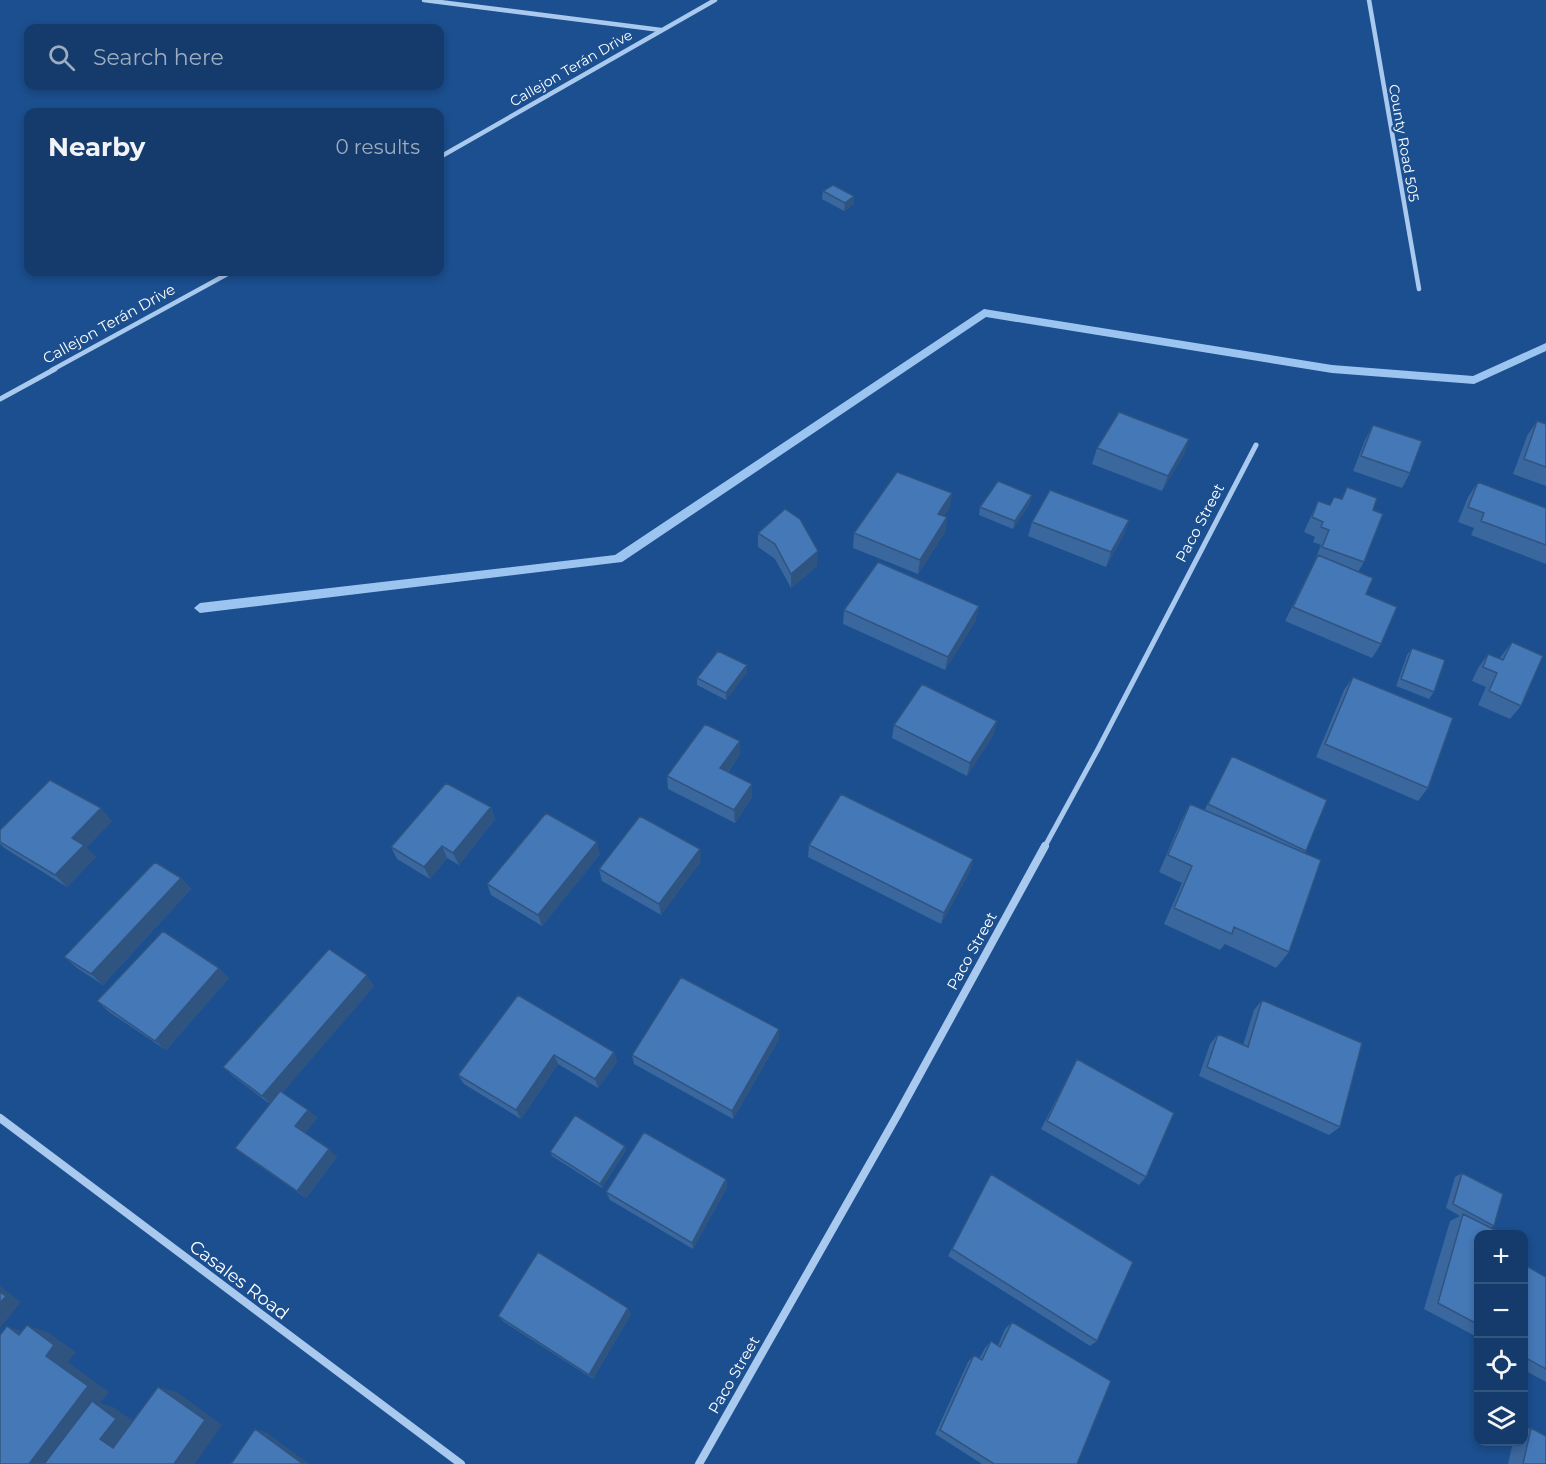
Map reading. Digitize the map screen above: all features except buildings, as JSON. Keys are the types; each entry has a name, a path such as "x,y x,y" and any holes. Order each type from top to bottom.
{"street":[{"path":"424,0 661,30"},
{"name":"Callejon Terán Drive","path":"444,155 715,0"},
{"name":"County Road 505","path":"1369,0 1419,289"},
{"name":"Callejon Terán Drive","path":"0,399 224,276"},
{"name":"Paco Street","path":"699,1464 915,1083 1098,750 1256,445"},
{"name":"Casales Road","path":"0,1118 461,1464"}],"waterway":[{"path":"200,608 618,559 984,313 1332,369 1474,380 1546,347"}]}
